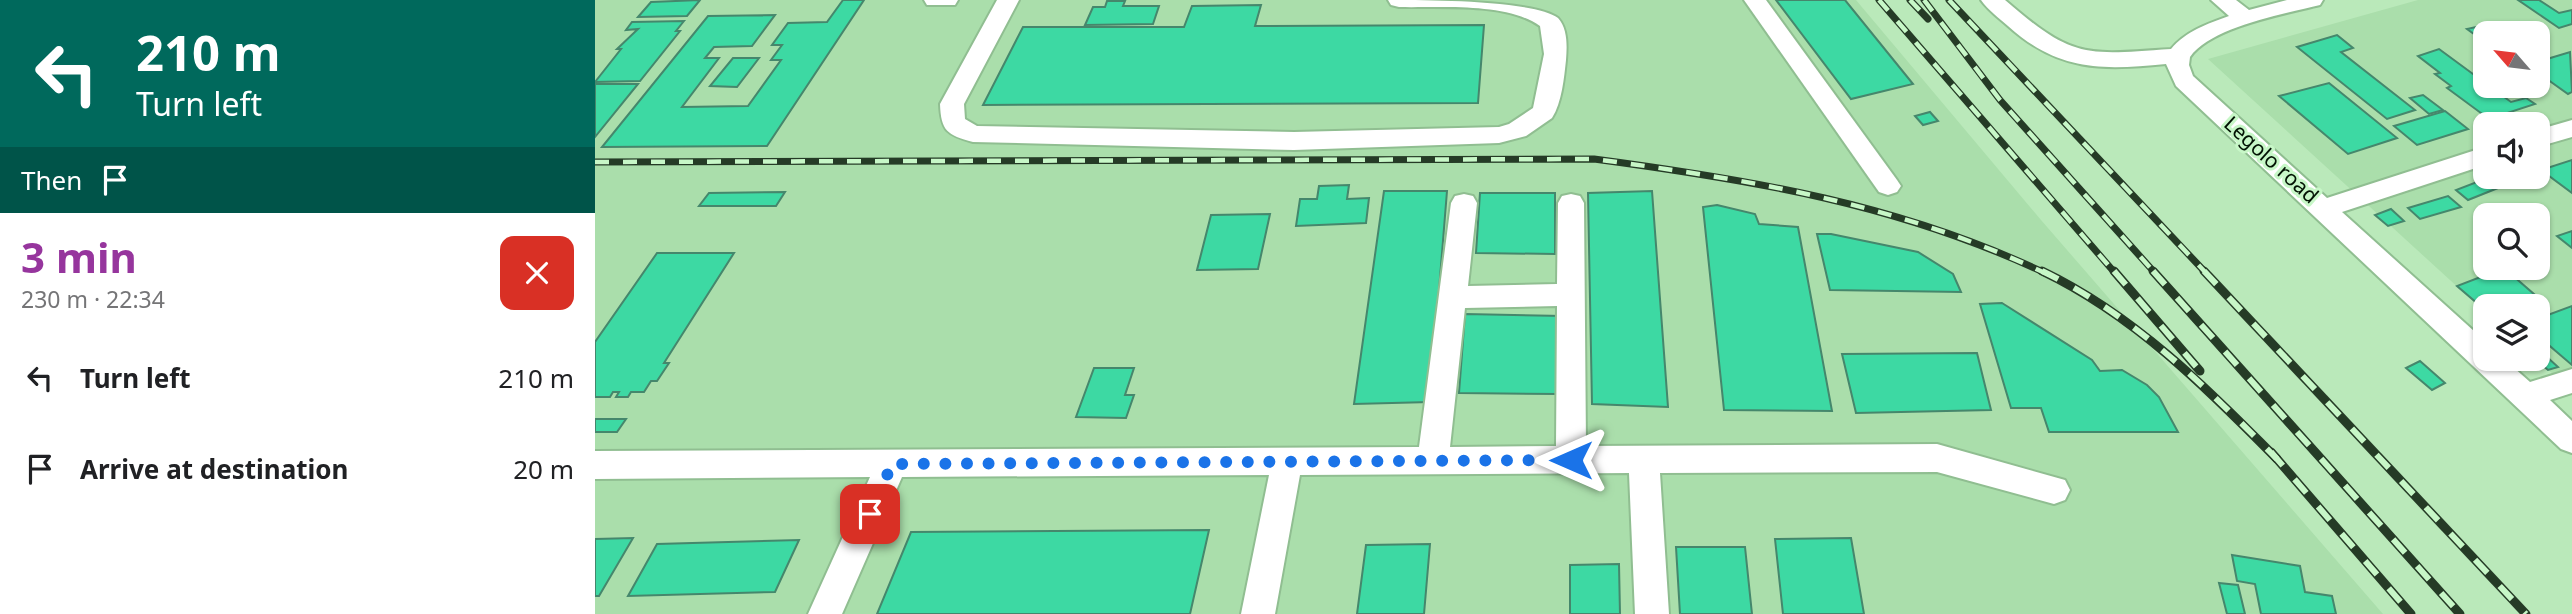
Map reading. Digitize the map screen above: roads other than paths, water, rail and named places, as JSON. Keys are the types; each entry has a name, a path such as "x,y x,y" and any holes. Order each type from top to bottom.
{"street":[{"path":"935,0 947,0"},
{"path":"1008,0 952,104 953,123 974,134 1294,141 1499,135 1517,130 1544,112 1556,65 1551,24 1538,10 1507,2 1399,0"},
{"path":"1755,0 1888,186"},
{"path":"1992,0 2039,40 2058,51 2083,58 2179,56 2188,43 2212,31 2312,0"},
{"path":"2222,0 2246,19"},
{"name":"Legolo road","path":"2179,56 2177,69 2184,81 2473,348"},
{"path":"2550,135 2572,128"},
{"path":"2324,208 2473,160"},
{"path":"1433,461 1464,203"},
{"path":"1571,203 1571,460"},
{"path":"1453,297 1571,295"},
{"name":"Legolo road","path":"2498,371 2572,440"},
{"path":"2525,396 2572,381"},
{"path":"595,465 1937,458 2054,490"},
{"path":"1644,459 1652,614"},
{"path":"1258,614 1287,462"},
{"path":"825,614 892,464"}],"railway":[{"path":"1879,0 2115,273"},
{"path":"1910,0 1928,19"},
{"path":"1924,0 2000,100 2155,273"},
{"path":"1949,0 2206,273"},
{"path":"595,162 1594,159 1768,186 1880,212 1990,249 2045,273"},
{"path":"2042,271 2108,309 2167,354 2277,459"},
{"path":"2114,271 2200,371"},
{"path":"2153,271 2460,614"},
{"path":"2204,271 2526,614"},
{"path":"2271,452 2411,614"}]}
